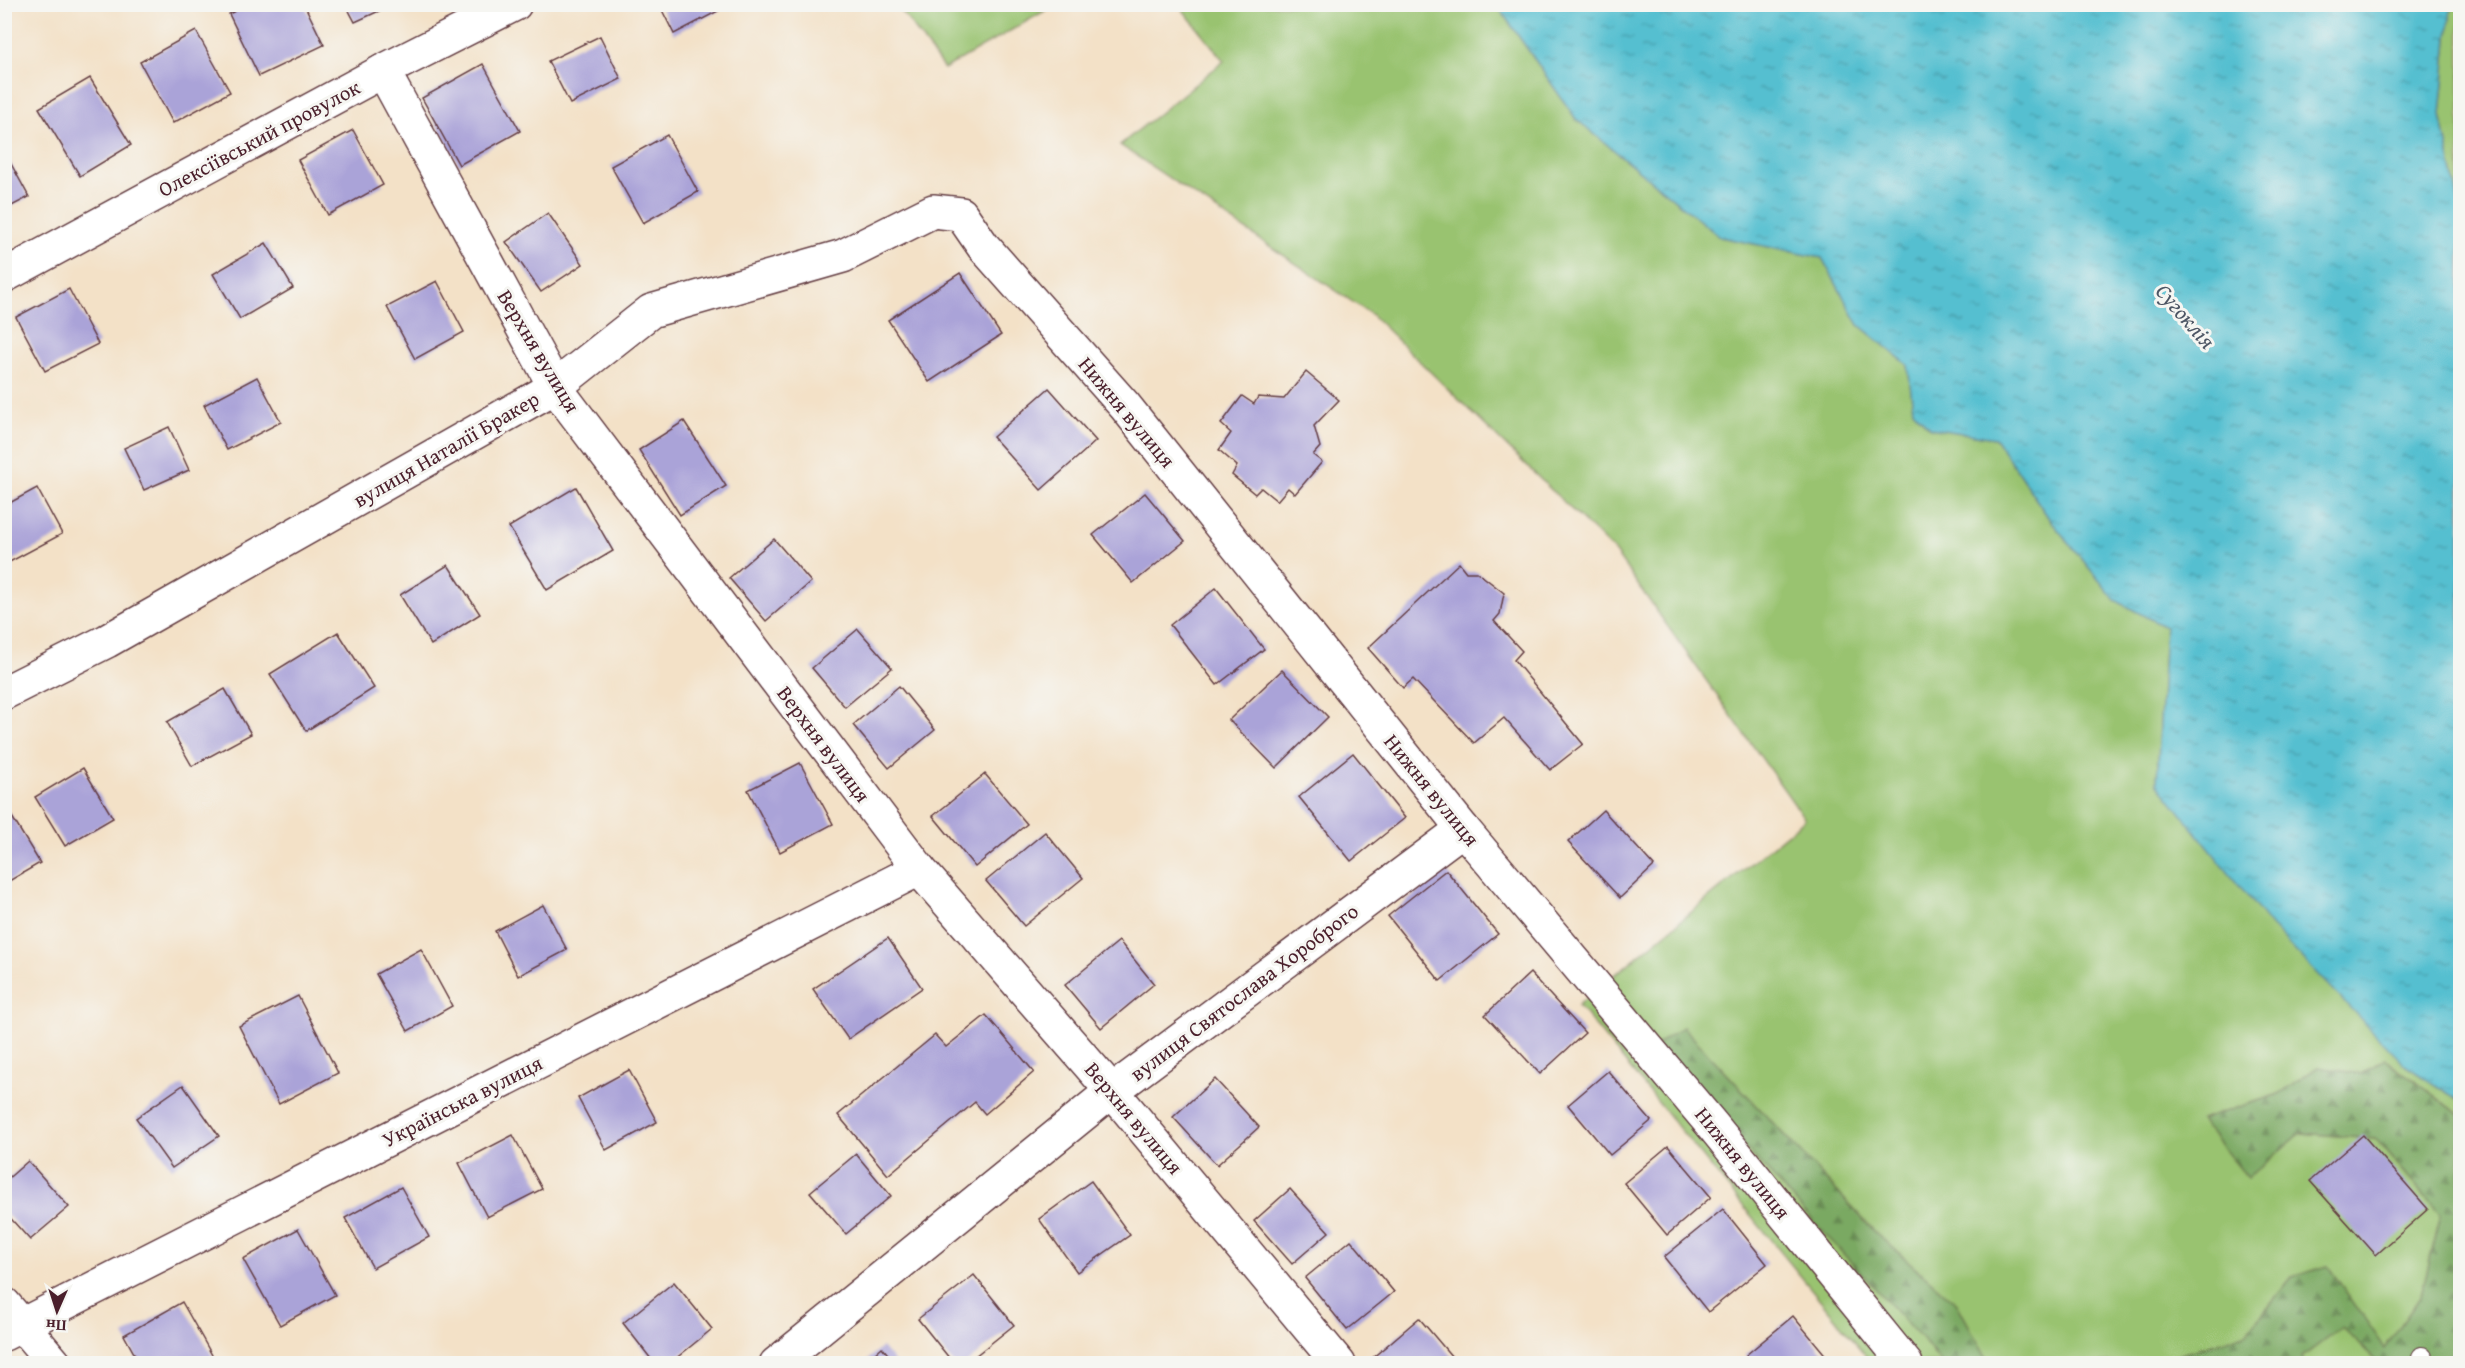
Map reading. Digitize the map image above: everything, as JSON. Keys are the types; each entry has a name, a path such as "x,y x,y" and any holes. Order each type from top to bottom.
{"street":[{"name":"Олексіївський провулок","path":"4,276 383,71 515,4"},
{"name":"Верхня вулиця","path":"383,71 555,387 919,868 1112,1091 1339,1364"},
{"name":"вулиця Наталії Бракер","path":"4,693 107,641 555,387 651,310 843,256 933,211 960,214"},
{"name":"Нижня вулиця","path":"960,214 983,246 1125,406 1463,829 1713,1126 1906,1364"},
{"name":"вулиця Святослава Хороброго","path":"776,1364 1112,1091 1463,829"},
{"name":"Українська вулиця","path":"11,1320 919,868"},
{"path":"11,1320 54,1364"}],"green space":[{"path":"897,5 1055,5 944,69"},
{"path":"1179,5 1497,5 1576,119 1720,237 1822,258 1859,325 1908,365 1913,410 1930,428 1995,438 2048,517 2115,600 2165,627 2157,783 2406,1066 2460,1101 2460,1115 2385,1059 2361,1074 2318,1067 2279,1094 2200,1120 2248,1177 2301,1133 2376,1139 2441,1215 2421,1296 2385,1348 2292,1277 2247,1333 2176,1356 2167,1363 1989,1363 1957,1304 1875,1232 1683,1027 1941,1363 1872,1363 1578,1005 1805,819 1614,551 1372,315 1120,145 1224,61"},
{"path":"2451,5 2460,5 2460,209 2441,115"},
{"path":"1683,1027 1875,1232 1957,1304 1989,1363 1941,1363 1929,1347 1653,1047"},
{"path":"2385,1059 2460,1115 2460,1361 2457,1364 2379,1363 2342,1327 2302,1357 2304,1363 2167,1364 2175,1356 2247,1333 2292,1277 2328,1266 2385,1348 2421,1296 2441,1215 2376,1139 2301,1133 2248,1178 2200,1120 2279,1094 2318,1067 2361,1074"},
{"path":"2342,1327 2379,1363 2304,1363 2302,1357"}],"water":[{"name":"Сугоклія","path":"1497,5 2451,5 2441,115 2460,209 2460,1101 2406,1066 2271,926 2157,783 2165,627 2115,600 2048,517 1995,438 1930,428 1913,410 1908,365 1859,325 1822,258 1720,237 1576,119"}],"building":[{"path":"249,4 304,4 324,45 259,76 229,14"},
{"path":"659,4 720,4 722,9 674,34"},
{"path":"346,5 392,5 355,22"},
{"path":"196,31 230,92 173,123 140,62"},
{"path":"600,36 621,79 570,104 548,61"},
{"path":"483,64 520,131 459,165 422,98"},
{"path":"90,78 131,145 80,176 39,108"},
{"path":"353,130 383,185 328,215 298,160"},
{"path":"667,135 698,192 643,223 611,166"},
{"path":"4,151 29,197 4,210"},
{"path":"548,213 583,264 541,292 506,242"},
{"path":"266,243 293,288 240,319 213,274"},
{"path":"960,273 1001,335 929,382 888,320"},
{"path":"437,281 464,332 415,359 387,307"},
{"path":"69,289 98,344 45,371 16,317"},
{"path":"1306,372 1339,400 1314,426 1320,447 1313,455 1322,462 1295,494 1288,488 1277,501 1261,488 1255,494 1232,475 1237,466 1219,450 1231,433 1221,424 1242,396 1254,404 1258,397 1284,399"},
{"path":"257,377 281,422 227,450 204,405"},
{"path":"1049,388 1096,441 1041,490 993,437"},
{"path":"684,421 726,486 680,515 639,450"},
{"path":"169,427 189,470 144,490 124,448"},
{"path":"576,487 613,551 547,590 509,527"},
{"path":"37,488 62,534 4,565 4,506"},
{"path":"1145,493 1185,541 1133,583 1093,535"},
{"path":"774,539 811,582 766,621 729,578"},
{"path":"1459,563 1466,572 1477,572 1504,593 1500,614 1494,621 1522,651 1514,660 1583,744 1550,770 1504,718 1474,743 1413,679 1403,688 1368,648"},
{"path":"448,565 480,614 431,645 400,595"},
{"path":"1216,588 1264,649 1217,685 1170,625"},
{"path":"858,629 892,668 845,707 812,668"},
{"path":"338,632 374,688 306,731 270,674"},
{"path":"1282,670 1328,717 1276,768 1229,720"},
{"path":"899,686 935,730 889,768 853,725"},
{"path":"225,689 251,734 192,766 167,722"},
{"path":"1353,753 1405,818 1351,861 1299,797"},
{"path":"800,763 833,824 780,852 748,790"},
{"path":"83,768 113,818 65,846 35,797"},
{"path":"985,774 1027,824 975,867 933,816"},
{"path":"1603,810 1654,866 1620,898 1568,842"},
{"path":"9,812 40,863 4,884 4,815"},
{"path":"1045,832 1083,878 1024,926 986,881"},
{"path":"1446,870 1498,934 1440,981 1388,916"},
{"path":"543,905 567,950 518,976 495,931"},
{"path":"888,938 922,988 848,1039 813,989"},
{"path":"1119,941 1154,984 1101,1028 1065,985"},
{"path":"421,949 452,1006 408,1031 376,974"},
{"path":"1530,973 1585,1033 1540,1074 1485,1015"},
{"path":"298,996 338,1073 279,1104 239,1026"},
{"path":"986,1015 1034,1072 985,1114 975,1102 888,1175 838,1115 935,1035 946,1047"},
{"path":"629,1070 657,1122 606,1150 578,1098"},
{"path":"1608,1071 1651,1121 1610,1155 1568,1105"},
{"path":"1215,1079 1259,1127 1217,1165 1173,1117"},
{"path":"183,1085 219,1136 172,1168 136,1118"},
{"path":"513,1135 542,1189 487,1217 459,1163"},
{"path":"2363,1135 2428,1209 2376,1255 2310,1181"},
{"path":"1668,1146 1711,1197 1667,1235 1624,1183"},
{"path":"856,1154 891,1196 846,1234 810,1192"},
{"path":"28,1161 69,1207 30,1240 4,1211 4,1182"},
{"path":"1091,1181 1130,1235 1077,1272 1039,1219"},
{"path":"401,1187 429,1237 373,1268 345,1218"},
{"path":"1290,1189 1329,1232 1292,1264 1254,1221"},
{"path":"1723,1209 1767,1264 1708,1312 1664,1257"},
{"path":"298,1229 335,1295 280,1325 243,1259"},
{"path":"1351,1240 1394,1292 1347,1330 1305,1278"},
{"path":"974,1275 1014,1325 965,1364 954,1364 918,1319"},
{"path":"674,1282 712,1329 669,1364 655,1364 623,1323"},
{"path":"182,1302 217,1364 140,1364 124,1335"},
{"path":"1793,1316 1833,1364 1753,1364 1746,1355"},
{"path":"1419,1318 1458,1364 1372,1364 1370,1360"},
{"path":"882,1347 896,1364 863,1364"}]}
